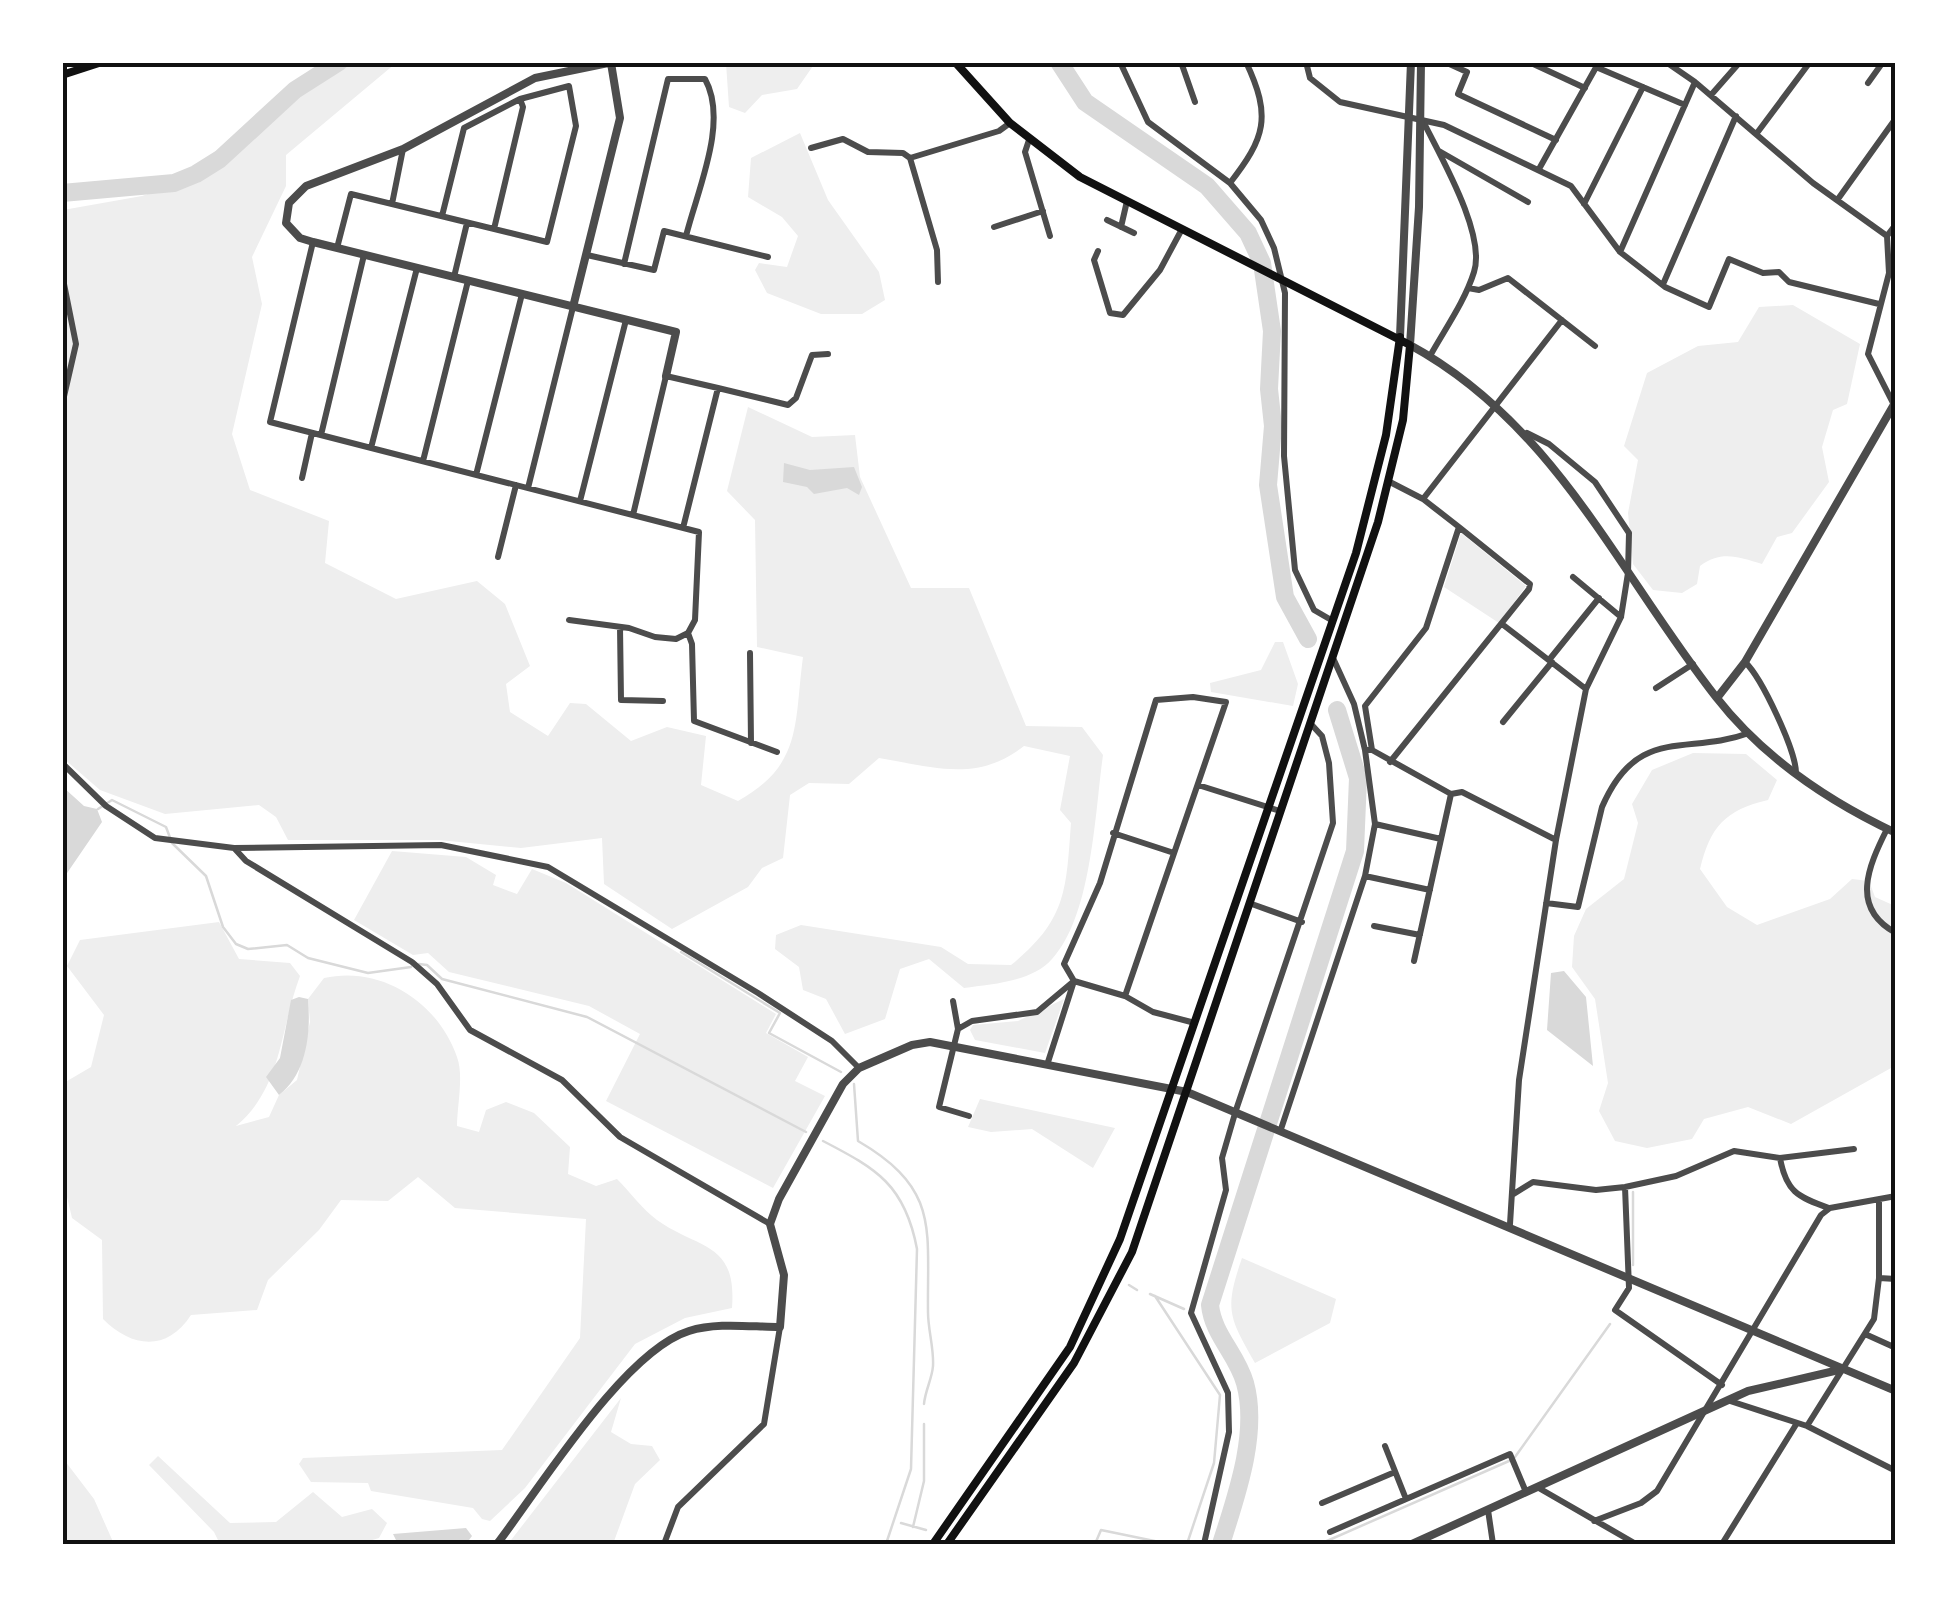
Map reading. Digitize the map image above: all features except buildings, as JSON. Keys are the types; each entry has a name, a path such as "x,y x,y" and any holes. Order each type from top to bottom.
{"main road":[{"path":"62,75 102,62"},
{"path":"947,1544 1038,1418 1102,1313 1132,1252 1388,482 1403,420 1410,345 1080,177 1029,140 955,62"},
{"path":"933,1544 1070,1347 1120,1239 1372,497 1386,436 1400,338"}],"street":[{"path":"1120,62 1148,122 1230,183 1261,220 1284,292 1284,456 1295,570 1308,602 1332,621"},
{"path":"1181,62 1195,102"},
{"path":"1230,183 1258,148 1262,134 1256,84 1246,62"},
{"path":"1306,62 1310,78 1340,102 1444,125 1571,186 1620,252 1664,282 1665,287 1709,307 1729,259 1763,272 1778,272 1790,282 1879,304"},
{"path":"1400,338 1411,62"},
{"path":"1421,62 1423,123 1410,345 1430,356 1527,434 1568,482 1716,698 1749,733 1796,773 1891,831 1872,860 1865,898 1874,916 1896,934"},
{"path":"1445,62 1467,72 1458,94 1556,140"},
{"path":"1529,62 1585,88"},
{"path":"1666,62 1887,236"},
{"path":"1711,95 1740,62"},
{"path":"1757,133 1810,62"},
{"path":"1868,83 1884,62"},
{"path":"528,488 573,306 620,118 612,63 534,78 402,149 296,193 289,203 286,223 300,238 313,242 468,281 573,306 676,332 633,515"},
{"path":"1539,169 1598,65 1685,105"},
{"path":"624,264 668,80 705,79 714,96 712,132 686,236"},
{"path":"1620,252 1695,82"},
{"path":"337,248 351,194 546,242 576,126 569,86 520,99 464,128 442,216"},
{"path":"1584,204 1642,87"},
{"path":"494,229 523,107 520,99"},
{"path":"1664,282 1736,116"},
{"path":"1838,198 1896,118"},
{"path":"910,158 999,131 1010,122"},
{"path":"1423,123 1472,230 1476,269 1430,356"},
{"path":"811,148 844,139 868,152 903,153 910,158 937,250 938,282"},
{"path":"1029,140 1025,152 1050,236"},
{"path":"392,204 402,149"},
{"path":"1438,151 1528,202"},
{"path":"1121,227 1127,201"},
{"path":"994,227 1043,211"},
{"path":"1107,220 1134,233"},
{"path":"454,277 467,222"},
{"path":"1716,698 1744,662 1895,405 1868,354 1889,273 1887,236 1896,224"},
{"path":"1098,250 1094,260 1110,313 1124,315 1160,270 1182,229"},
{"path":"586,255 654,270 664,230 768,256"},
{"path":"313,242 270,422 698,532 695,620 688,633 676,639 655,637 620,626 569,620"},
{"path":"302,478 364,255"},
{"path":"371,448 417,268"},
{"path":"62,274 76,344 62,405"},
{"path":"1468,288 1478,290 1508,278 1595,346"},
{"path":"423,461 468,281"},
{"path":"476,474 522,294"},
{"path":"580,501 626,320"},
{"path":"1423,498 1562,320"},
{"path":"666,376 788,406 796,398 812,355 828,354"},
{"path":"682,528 718,388"},
{"path":"1510,1224 1519,1080 1556,840 1586,689 1621,617 1629,532 1595,482 1549,444 1527,434"},
{"path":"1388,482 1423,498 1530,584 1390,762"},
{"path":"498,557 516,485"},
{"path":"1281,1129 1365,876 1375,824 1365,706 1426,628 1459,527"},
{"path":"1573,576 1621,617"},
{"path":"1504,722 1599,598"},
{"path":"1502,624 1586,689"},
{"path":"620,626 621,700 663,702"},
{"path":"688,633 692,644 694,721 776,752"},
{"path":"750,653 751,743"},
{"path":"1332,658 1354,704 1368,750 1451,794 1462,792 1556,840"},
{"path":"1744,662 1768,692 1779,728 1796,756 1796,773"},
{"path":"1656,688 1693,664"},
{"path":"1125,996 1226,702 1193,696 1156,700 1100,883 1064,964 1074,981 1125,996 1153,1012 1195,1023"},
{"path":"1204,1544 1229,1432 1228,1393 1190,1313 1226,1190 1222,1158 1236,1110 1327,848 1334,811 1322,736 1310,723"},
{"path":"1546,902 1578,908 1602,806 1636,758 1684,741 1730,740 1749,733"},
{"path":"62,764 103,804 155,838 234,848 441,846 548,867 742,982 832,1041 858,1068"},
{"path":"1198,784 1280,811"},
{"path":"1414,961 1451,794"},
{"path":"1375,824 1441,839"},
{"path":"1113,833 1174,853"},
{"path":"234,848 246,861 412,962 478,1036 543,1067 620,1137 770,1224"},
{"path":"1365,876 1430,890"},
{"path":"1249,904 1302,922"},
{"path":"1374,926 1420,935"},
{"path":"958,1029 972,1021 1037,1012 1074,981"},
{"path":"1048,1062 1074,981"},
{"path":"952,1001 958,1029 939,1108 969,1116"},
{"path":"664,1544 678,1507 764,1424 784,1276 770,1224 780,1199 835,1100 858,1068 912,1045 956,1044 1174,1087 1510,1224 1896,1391"},
{"path":"1512,1195 1532,1182 1596,1190 1626,1187 1676,1176 1734,1151 1780,1158 1854,1148"},
{"path":"1780,1158 1784,1182 1792,1190 1830,1208"},
{"path":"1626,1187 1629,1288 1615,1310 1722,1386"},
{"path":"1594,1521 1642,1503 1656,1491 1821,1214 1830,1208 1896,1196"},
{"path":"1807,1426 1874,1319 1880,1278 1879,1199"},
{"path":"1880,1278 1896,1279"},
{"path":"497,1544 627,1374 654,1347 690,1330 780,1327"},
{"path":"1865,1334 1896,1348"},
{"path":"1412,1544 1726,1400 1843,1369"},
{"path":"1726,1400 1807,1426 1896,1471"},
{"path":"1722,1544 1797,1423"},
{"path":"1385,1446 1406,1499"},
{"path":"1330,1532 1510,1454 1526,1492"},
{"path":"1322,1504 1395,1472"},
{"path":"1537,1487 1636,1544"},
{"path":"1488,1510 1493,1544"}],"shaded area":[{"path":"345,62 396,63 286,155 286,186 252,257 262,304 232,434 250,490 329,521 325,563 396,599 477,581 505,604 530,666 506,684 510,712 548,736 570,703 586,704 631,741 667,727 706,736 701,785 738,801 774,773 785,757 796,722 803,657 757,647 755,520 727,491 748,407 812,437 855,435 860,477 911,588 969,588 1026,726 1082,727 1103,755 1084,890 1065,940 1044,967 1011,981 964,988 929,959 900,969 885,1019 845,1034 826,999 803,990 799,967 775,949 776,935 801,925 941,947 968,964 1011,965 1043,933 1060,902 1071,823 1060,810 1070,756 1024,746 1007,758 972,768 937,768 879,758 849,784 809,783 790,795 783,858 762,868 748,887 672,929 604,884 602,838 521,848 439,840 288,840 276,817 259,805 165,814 100,790 63,758 63,210 142,196 218,166 297,94"},
{"path":"726,62 815,63 797,89 762,95 745,113 729,107"},
{"path":"800,133 828,200 879,272 885,300 862,314 821,314 767,293 755,270 759,263 787,267 798,236 782,217 748,197 751,158"},
{"path":"1793,305 1860,344 1847,404 1833,410 1822,447 1829,482 1792,533 1777,537 1762,564 1723,556 1700,566 1697,584 1682,593 1653,590 1633,564 1628,513 1638,460 1624,446 1647,373 1698,346 1738,342 1759,307"},
{"path":"784,463 810,470 854,467 862,487 859,495 847,488 814,494 807,487 783,482"},
{"path":"1461,533 1526,586 1499,623 1444,587"},
{"path":"1275,642 1283,642 1298,684 1293,706 1211,692 1210,683 1261,670"},
{"path":"1693,753 1746,754 1777,780 1768,800 1730,815 1709,842 1700,869 1727,907 1757,925 1830,899 1852,879 1869,881 1875,897 1895,906 1896,1052 1891,1068 1791,1124 1748,1107 1704,1119 1692,1139 1647,1148 1615,1141 1599,1111 1608,1083 1595,999 1572,967 1574,936 1586,909 1624,879 1638,823 1632,804 1652,770"},
{"path":"63,787 84,806 97,809 102,822 63,879"},
{"path":"392,851 466,857 496,875 493,885 517,894 532,869 566,883 776,1014 766,1033 808,1057 795,1081 825,1096 773,1188 606,1101 640,1034 589,1006 449,972 428,953 413,955 354,920"},
{"path":"219,922 239,959 290,963 300,976 271,1076 263,1094 236,1126 269,1117 279,1095 297,1080 310,1022 308,999 324,978 366,977 405,992 422,1004 448,1037 460,1073 457,1126 479,1132 486,1110 506,1102 534,1113 570,1147 568,1174 596,1186 617,1179 652,1216 712,1250 728,1270 732,1308 685,1318 635,1344 525,1488 490,1521 482,1519 473,1508 371,1491 368,1483 311,1482 299,1464 303,1458 502,1450 580,1338 586,1219 455,1208 418,1177 388,1201 341,1200 319,1230 268,1280 257,1310 191,1315 171,1335 149,1342 126,1336 103,1319 102,1240 72,1218 63,1180 62,1084 91,1067 104,1015 67,966 80,940"},
{"path":"1564,971 1586,997 1593,1066 1547,1030 1551,973"},
{"path":"308,999 305,1052 296,1076 279,1095 266,1077 280,1058 291,1000"},
{"path":"1064,999 1045,1053 975,1040 970,1030 973,1025 1018,1021"},
{"path":"980,1099 1115,1128 1093,1168 1032,1129 991,1132 968,1127"},
{"path":"1242,1258 1336,1299 1330,1323 1255,1363 1232,1313 1233,1290"},
{"path":"621,1398 611,1432 631,1444 652,1446 660,1460 635,1484 613,1544 508,1544"},
{"path":"158,1456 230,1523 276,1522 313,1492 342,1517 372,1509 387,1523 379,1538 359,1544 220,1544 214,1532 149,1465"},
{"path":"62,1457 94,1499 114,1544 63,1544"},
{"path":"466,1528 472,1536 466,1544 398,1544 393,1534"}],"waterway":[{"path":"62,193 174,183 196,174 220,159 295,90 339,62"},
{"path":"1059,62 1085,102 1207,186 1248,233 1262,263 1272,331 1269,389 1273,426 1268,485 1285,597 1308,639"},
{"path":"1221,1544 1244,1465 1249,1402 1241,1373 1216,1326 1210,1305 1355,851 1358,778 1337,710"},
{"path":"98,809 112,800 166,827 172,843 206,876 223,927 236,944 248,949 287,945 308,958 368,973 411,967"},
{"path":"681,952 780,1013 769,1033 841,1072"},
{"path":"419,964 427,965 442,979 587,1017 806,1132"},
{"path":"854,1084 858,1141 903,1176 923,1213 933,1359 924,1404"},
{"path":"823,1141 886,1182 905,1209 917,1249 911,1469 886,1544"},
{"path":"1633,1192 1633,1265"},
{"path":"1129,1285 1137,1290"},
{"path":"1150,1294 1184,1309"},
{"path":"1155,1296 1220,1395 1214,1463 1187,1544"},
{"path":"1515,1457 1610,1324"},
{"path":"913,1527 924,1481 924,1424"},
{"path":"1320,1544 1509,1461"},
{"path":"901,1523 926,1530"},
{"path":"1095,1544 1101,1530 1169,1544"}]}
